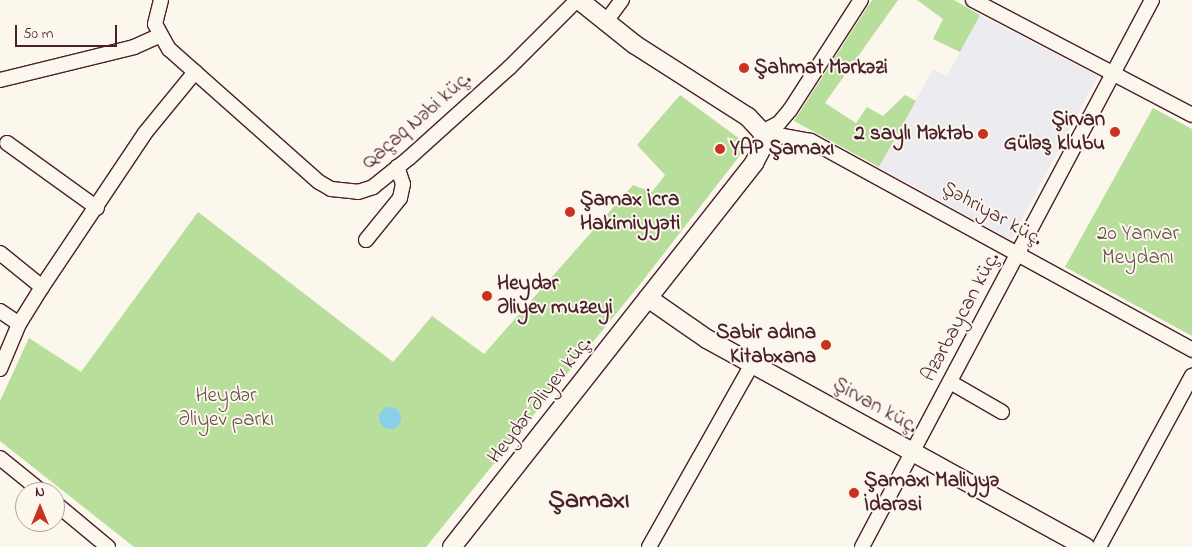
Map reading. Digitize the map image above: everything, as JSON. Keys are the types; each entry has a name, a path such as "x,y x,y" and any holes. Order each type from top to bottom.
{"street":[{"path":"0,80 134,47 159,36 156,24 161,0"},
{"path":"578,0 605,23 748,116 763,135 779,123 790,110 861,0"},
{"name":"Qaçaq Nəbi küç.","path":"159,36 194,72 319,182 332,189 345,192 365,190 397,167 508,68 578,0"},
{"path":"605,23 622,0"},
{"path":"973,0 1192,114"},
{"name":"Azərbaycan küç.","path":"862,547 1152,0"},
{"path":"0,369 19,324 42,287 97,208 145,133 194,72"},
{"name":"Şəhriyar küç.","path":"763,135 811,141 1192,350"},
{"name":"Heydər Əliyev küç.","path":"452,547 754,163 762,152 763,135"},
{"path":"7,143 97,208"},
{"path":"366,240 400,198 403,184 397,167"},
{"path":"0,253 42,287"},
{"name":"Şirvan küç.","path":"648,298 679,321 752,364 1086,547"},
{"path":"0,311 19,324"},
{"path":"649,547 752,364"},
{"path":"1099,547 1192,376"},
{"path":"950,382 1002,412"},
{"path":"0,458 30,482"},
{"path":"65,511 108,547"}],"shaded area":[{"name":"2 saylı Məktəb","path":"980,15 1098,76 1011,240 879,167 933,69 947,76"}],"green space":[{"path":"872,0 898,0 825,103 856,123 867,107 883,116 905,95 916,101 879,167 794,121"},
{"path":"917,0 954,0 980,15 960,52 933,39 943,19"},
{"name":"Heydər Əliyev parkı","path":"680,95 748,145 641,283 426,547 134,547 65,492 65,482 52,482 0,441 0,401 29,338 81,372 198,212 393,362 432,316 484,354 633,185 652,192 665,175 637,145"},
{"name":"20 Yanvar Meydanı","path":"1153,108 1192,129 1192,336 1065,267"}],"water":[{"path":"390,407 400,414 401,418 394,428 390,429 380,422 379,418 386,408"}],"place":[{"name":"Şahmat Mərkəzi","path":"744,68"},
{"name":"Şirvan Güləş klubu","path":"1115,132"},
{"name":"2 saylı Məktəb","path":"983,134"},
{"name":"YAP Şamaxı","path":"720,149"},
{"name":"Şamax İcra Hakimiyyəti","path":"570,212"},
{"name":"Heydər Əliyev muzeyi","path":"487,296"},
{"name":"Sabir adına Kitabxana","path":"826,345"},
{"name":"Şamaxı Maliyyə İdarəsi","path":"854,493"}],"district":[{"name":"Şamaxı","path":"589,502"}]}
